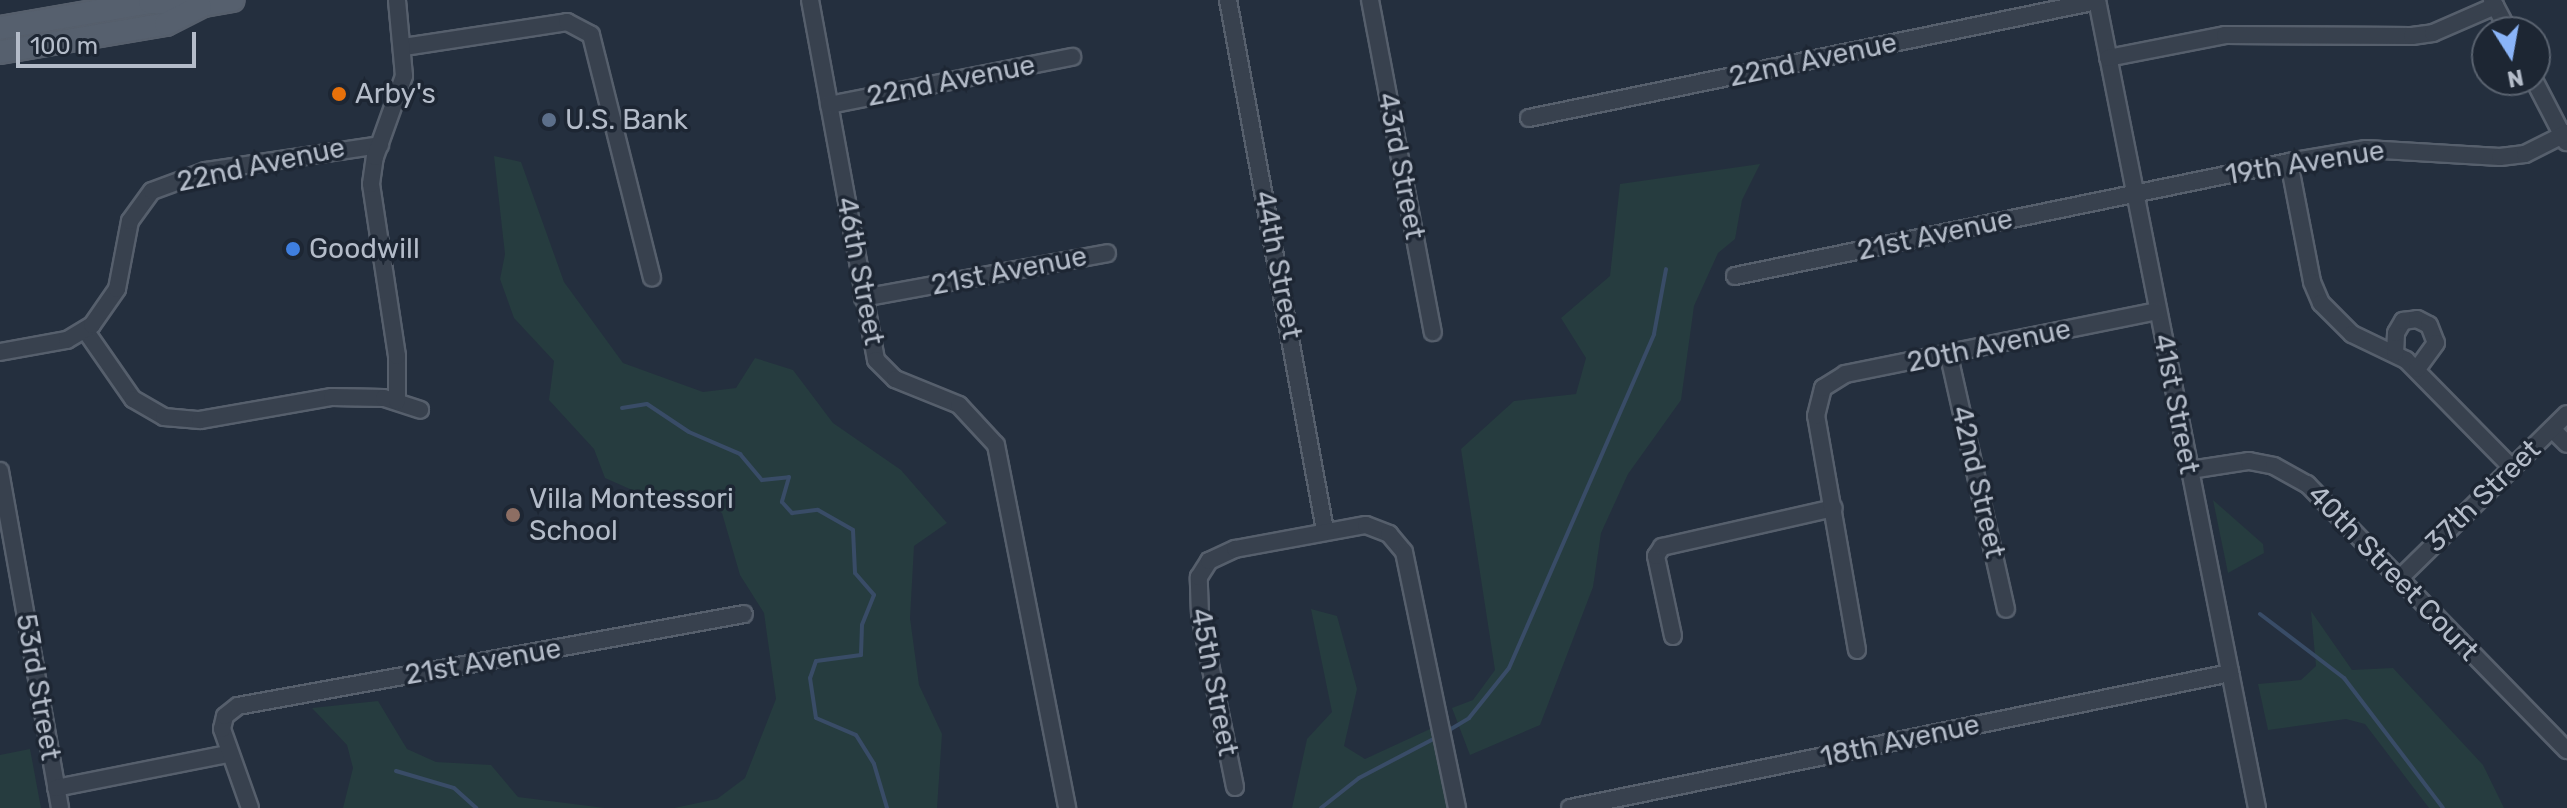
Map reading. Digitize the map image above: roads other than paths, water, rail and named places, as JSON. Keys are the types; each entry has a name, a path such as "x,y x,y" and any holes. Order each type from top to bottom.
{"main road":[{"path":"0,18 65,6 150,2 204,5 233,0"},
{"path":"0,28 150,2"},
{"path":"0,52 166,24 204,5"}],"street":[{"path":"397,0 404,47 401,93 380,145 373,172 372,210 397,356 397,401"},
{"name":"46th Street","path":"810,0 863,298 881,368 895,379 959,405 996,445 1067,808"},
{"name":"44th Street","path":"1228,0 1325,530"},
{"name":"43rd Street","path":"1370,0 1433,332"},
{"name":"22nd Avenue","path":"1529,118 2097,0"},
{"name":"41st Street","path":"2097,0 2257,808"},
{"path":"2108,58 2225,35 2412,36 2433,33 2494,3"},
{"path":"404,47 567,22 583,30 600,56 652,277"},
{"name":"22nd Avenue","path":"829,105 1072,57"},
{"path":"2543,96 2566,137"},
{"name":"19th Avenue","path":"2135,193 2366,149 2500,157 2525,154 2566,137"},
{"name":"22nd Avenue","path":"0,352 67,340 85,330 105,312 117,289 130,221 152,191 206,171 380,145"},
{"path":"2289,162 2312,282 2321,303 2352,334 2395,353 2417,369 2511,467"},
{"name":"21st Avenue","path":"1735,276 2135,193"},
{"name":"21st Avenue","path":"863,298 1107,253"},
{"name":"20th Avenue","path":"1834,508 1816,416 1823,388 1845,374 1949,356 2158,311"},
{"path":"2395,353 2396,333 2403,321 2417,319 2429,325 2436,343 2417,369"},
{"path":"85,330 133,399 164,417 200,420 332,397 397,401 420,410"},
{"name":"42nd Street","path":"1949,356 2006,609"},
{"name":"37th Street","path":"2399,579 2567,414"},
{"path":"2552,429 2567,444"},
{"name":"40th Street Court","path":"2190,470 2249,461 2297,476 2567,750"},
{"name":"53rd Street","path":"0,471 60,808"},
{"path":"1673,636 1657,551 1674,542 1834,508 1857,650"},
{"path":"1325,530 1366,525 1396,539 1407,562 1457,808"},
{"name":"45th Street","path":"1235,787 1200,615 1199,577 1220,554 1325,530"},
{"name":"21st Avenue","path":"227,754 222,729 225,716 251,702 744,614"},
{"name":"18th Avenue","path":"1570,808 2230,673"},
{"path":"56,788 227,754 250,808"}],"waterway":[{"path":"1446,732 1469,718 1509,668 1654,334 1666,269"},
{"path":"622,408 647,404 689,432 740,454 762,480 789,477 782,502 792,513 818,510 853,530 855,573 874,595 862,625 861,655 816,661 810,678 816,718 856,735 874,764 887,808"},
{"path":"2260,614 2344,678 2443,808"},
{"path":"1321,808 1359,778 1439,736"},
{"path":"396,771 454,788 476,808"}],"place":[{"name":"Arby's","path":"339,94"},
{"name":"U.S. Bank","path":"549,120"},
{"name":"Goodwill","path":"293,249"},
{"name":"Villa Montessori School","path":"513,515"}]}
